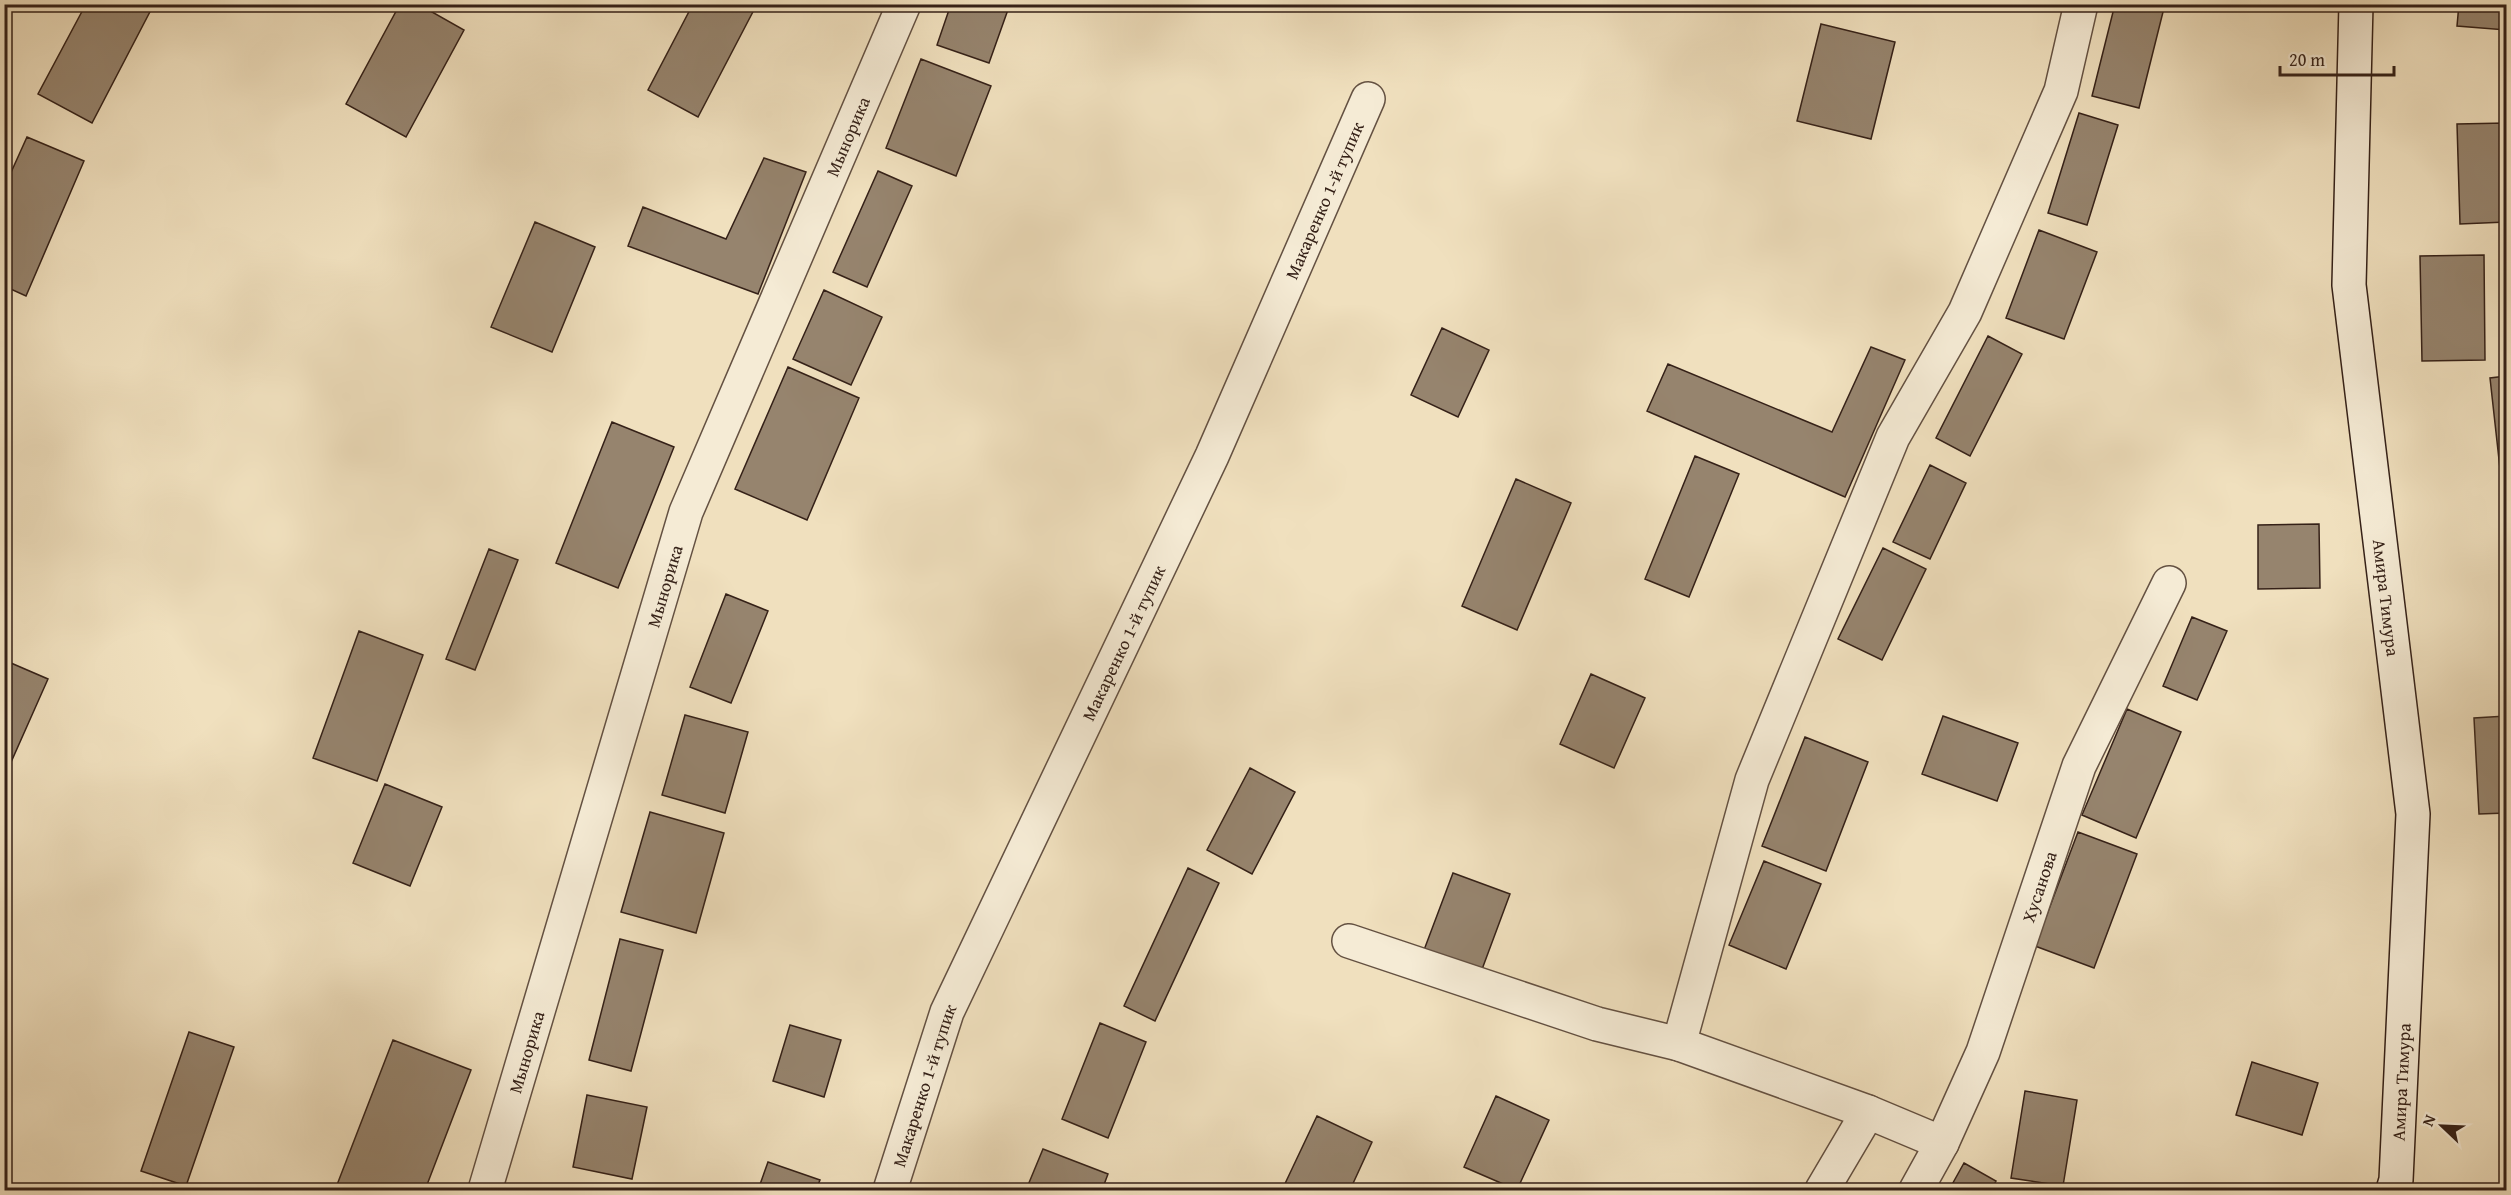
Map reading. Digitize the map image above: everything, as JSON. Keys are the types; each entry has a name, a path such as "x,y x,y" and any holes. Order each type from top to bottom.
{"street":[{"name":"Мынорика","path":"485,1191 686,512 904,4"},
{"path":"1679,1044 1752,780 1893,437 1965,312 2061,91 2081,4"},
{"name":"Амира Тимура","path":"2356,4 2349,285 2413,814 2396,1180 2393,1191"},
{"name":"Макаренко 1-й тупик","path":"890,1191 947,1012 1212,456 1368,99"},
{"name":"Хусанова","path":"1916,1191 1942,1143 1983,1052 2079,766 2169,583"},
{"path":"1349,941 1597,1024 1679,1044 1868,1112 1942,1143"},
{"path":"1822,1191 1868,1112"}],"building":[{"path":"86,4 154,4 92,123 38,94"},
{"path":"400,4 418,4 464,30 406,137 346,104"},
{"path":"693,4 757,4 698,117 648,90"},
{"path":"951,4 1010,4 989,63 937,45"},
{"path":"2115,4 2165,4 2139,108 2092,96"},
{"path":"2459,4 2506,4 2506,30 2457,26"},
{"path":"1821,24 1895,42 1871,139 1797,121"},
{"path":"921,59 991,86 956,176 886,148"},
{"path":"2079,113 2118,125 2087,225 2048,213"},
{"path":"2506,123 2506,222 2460,224 2457,124"},
{"path":"27,137 84,161 26,296 4,286 4,188"},
{"path":"764,158 806,172 758,294 628,246 643,207 726,239"},
{"path":"878,171 912,186 867,287 833,272"},
{"path":"535,222 595,247 552,352 491,327"},
{"path":"2039,230 2097,252 2064,339 2006,318"},
{"path":"2484,255 2485,360 2422,361 2420,256"},
{"path":"824,290 882,317 851,385 793,359"},
{"path":"1442,328 1489,350 1458,417 1411,395"},
{"path":"1988,336 2022,354 1970,456 1936,438"},
{"path":"1871,347 1905,360 1845,497 1647,411 1668,364 1832,432"},
{"path":"788,367 859,398 807,520 735,489"},
{"path":"2506,376 2506,523 2490,378"},
{"path":"612,422 674,447 618,588 556,563"},
{"path":"1695,456 1739,474 1689,597 1645,579"},
{"path":"1930,465 1966,483 1930,559 1893,542"},
{"path":"1516,479 1571,503 1517,630 1462,606"},
{"path":"2319,524 2320,588 2258,589 2258,525"},
{"path":"1883,548 1926,569 1882,660 1838,639"},
{"path":"489,549 518,560 475,670 446,659"},
{"path":"726,594 768,611 731,703 690,687"},
{"path":"2192,617 2227,631 2197,700 2163,686"},
{"path":"359,631 423,655 377,781 313,758"},
{"path":"4,660 48,679 4,778"},
{"path":"1591,674 1645,698 1614,768 1560,744"},
{"path":"2127,709 2181,732 2136,838 2082,815"},
{"path":"685,715 748,732 725,813 662,795"},
{"path":"1943,716 2018,743 1997,801 1922,774"},
{"path":"2506,716 2506,813 2479,814 2474,718"},
{"path":"1805,737 1868,762 1826,871 1762,846"},
{"path":"1250,768 1295,792 1252,874 1207,850"},
{"path":"385,784 442,807 410,886 353,863"},
{"path":"650,812 724,833 696,933 621,912"},
{"path":"2078,832 2137,854 2094,968 2035,946"},
{"path":"1764,861 1821,884 1786,969 1729,945"},
{"path":"1188,868 1219,883 1155,1021 1124,1006"},
{"path":"1453,873 1510,894 1481,972 1424,950"},
{"path":"620,939 663,950 631,1071 589,1060"},
{"path":"1100,1023 1146,1042 1108,1138 1062,1119"},
{"path":"790,1025 841,1040 824,1097 773,1081"},
{"path":"189,1032 234,1047 186,1186 141,1171"},
{"path":"393,1040 471,1070 425,1190 335,1190"},
{"path":"2252,1062 2318,1083 2302,1135 2236,1115"},
{"path":"2025,1091 2077,1100 2063,1186 2011,1178"},
{"path":"587,1095 647,1107 632,1179 573,1167"},
{"path":"1496,1096 1549,1120 1517,1190 1464,1167"},
{"path":"1317,1116 1372,1142 1350,1190 1282,1190"},
{"path":"1043,1149 1108,1174 1102,1190 1026,1190"},
{"path":"768,1162 820,1180 816,1190 758,1190"},
{"path":"1964,1163 1996,1181 1991,1190 1949,1190"},
{"path":"2156,1184 2176,1190 2154,1190"}]}
